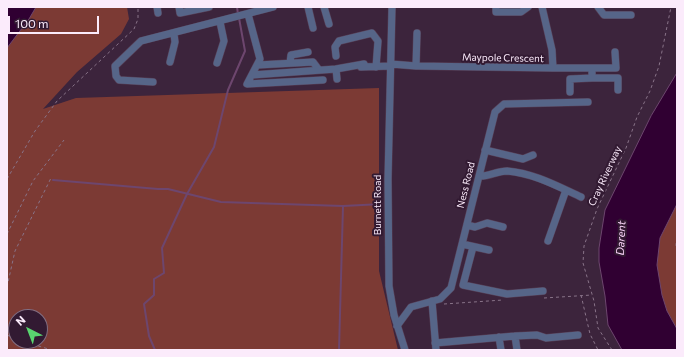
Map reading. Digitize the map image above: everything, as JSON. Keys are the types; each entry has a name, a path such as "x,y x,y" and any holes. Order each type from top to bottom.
{"street":[{"path":"179,7 180,13 209,7"},
{"path":"153,82 119,80 116,76 115,66 141,41 174,34 272,7"},
{"path":"308,7 313,28"},
{"path":"324,7 329,24"},
{"name":"Burnett Road","path":"392,7 388,260 390,288 397,326 405,350"},
{"path":"496,7 496,12 521,12 528,7"},
{"name":"Maypole Crescent","path":"252,75 336,69 362,65 376,67 391,65 553,68 552,50 542,7"},
{"path":"598,7 604,15 631,15"},
{"path":"246,14 260,59 247,84 323,80"},
{"path":"217,63 224,41 220,22"},
{"path":"336,56 335,47 339,41 372,33 378,41 376,67"},
{"path":"416,66 417,33"},
{"path":"170,62 175,42 174,34"},
{"path":"290,63 291,55 308,52"},
{"path":"553,68 616,68 615,52"},
{"path":"258,65 314,62 319,70"},
{"path":"592,68 592,78"},
{"path":"336,69 337,79"},
{"path":"570,92 570,79 592,78 618,78 618,90"},
{"name":"Ness Road","path":"397,326 411,307 440,299 451,288 495,112 504,104 588,102"},
{"path":"485,150 523,159 533,155"},
{"path":"479,176 486,177 505,171 537,177 581,197"},
{"path":"548,241 566,190"},
{"path":"467,224 475,227 487,223 503,227"},
{"path":"462,244 489,250"},
{"path":"473,247 463,285 507,294 543,291"},
{"path":"432,301 435,346 499,337 537,335 546,338 578,335"},
{"path":"515,336 517,350"},
{"path":"499,337 501,350"}],"path":[{"path":"7,179 34,131 57,101 134,29 138,19 138,7"},
{"name":"Cray Riverway","path":"612,350 598,328 592,295 582,263 584,246 597,209 626,148 637,117 650,91 659,66 671,7"},
{"path":"7,234 33,181 64,140"},
{"path":"7,287 15,250 51,178"},
{"path":"677,237 677,253"},
{"path":"592,295 581,295 590,334 598,350"}],"shaded area":[{"path":"7,7 127,7 129,19 121,34 77,72 43,109 76,98 379,88 379,271 398,350 7,350"},
{"path":"677,167 677,350 636,251"}],"water":[{"path":"7,7 36,7 29,19 7,48"},
{"name":"Darent","path":"677,73 677,204 660,238 657,265 662,295 667,311 677,329 677,350 622,350 608,325 599,262 599,248 605,210 651,116"}],"waterway":[{"path":"237,7 238,14"},
{"path":"155,350 149,336 144,304 154,295 154,279 164,273 162,248 187,194 214,147 228,90 245,51 239,18"},
{"path":"53,180 168,189 221,202 343,206 382,204"},
{"path":"339,350 343,206"}]}
